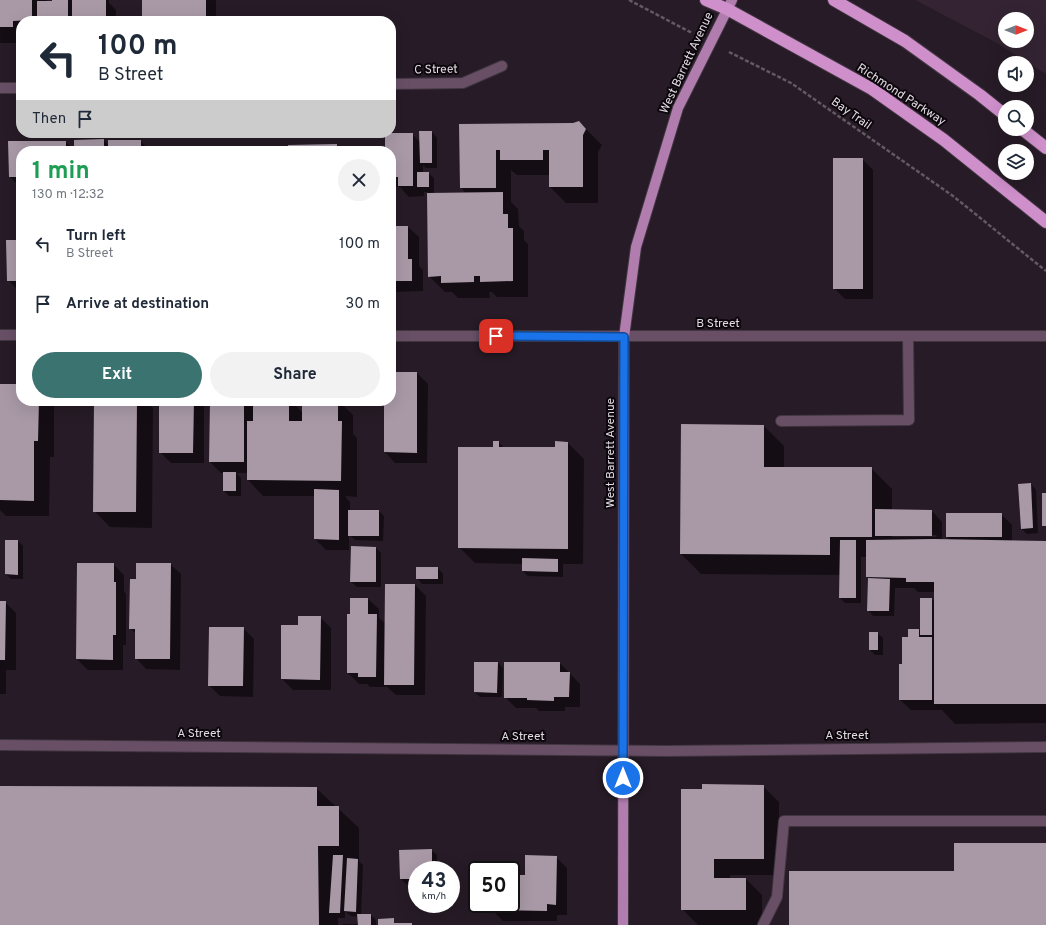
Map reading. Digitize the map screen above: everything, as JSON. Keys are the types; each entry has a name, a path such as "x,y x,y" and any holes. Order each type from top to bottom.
{"highway":[{"name":"Richmond Parkway","path":"706,0 730,5 872,89 944,140 1046,222"},
{"path":"834,0 905,41 998,109"},
{"path":"1031,136 1046,148"}],"main road":[{"name":"West Barrett Avenue","path":"623,925 624,337 636,247 678,108 730,5"}],"street":[{"name":"C Street","path":"396,84 463,83 502,66"},
{"path":"0,88 16,88"},
{"path":"0,335 16,335"},
{"name":"B Street","path":"396,336 1046,336"},
{"path":"782,421 909,420 908,336"},
{"name":"A Street","path":"0,745 623,750 1046,747"},
{"path":"763,925 778,897 784,821 1046,820"}],"path":[{"name":"Bay Trail","path":"629,0 790,83 953,196 1046,271"}],"shaded area":[{"path":"915,0 1046,0 1046,74 1034,66 1034,56 1017,56 1005,48 1034,48 1034,12 998,12 998,44"}],"building":[{"path":"0,0 32,0 32,16 16,16 16,21 13,21 13,27 0,27"},
{"path":"68,0 68,16 37,16 37,1"},
{"path":"72,0 106,0 106,16 72,16"},
{"path":"142,0 206,0 206,16 142,16"},
{"path":"579,121 586,129 583,135 583,187 549,187 549,150 543,150 543,160 500,160 500,150 496,150 496,188 460,188 459,124 573,123"},
{"path":"419,131 432,131 432,163 420,163"},
{"path":"396,133 413,133 413,186 398,186 398,177 396,177 396,146 385,146 385,138 396,138"},
{"path":"104,139 104,146 74,146 74,140"},
{"path":"108,140 141,140 141,146 108,146"},
{"path":"8,141 66,141 66,146 16,146 16,177 9,177"},
{"path":"337,144 337,146 288,146"},
{"path":"833,158 863,158 863,289 833,289"},
{"path":"417,172 429,172 429,187 417,187"},
{"path":"503,192 503,214 508,214 508,228 513,228 513,281 480,282 480,276 474,276 474,282 441,283 441,276 428,277 427,193"},
{"path":"396,226 408,226 408,259 412,259 412,281 396,281"},
{"path":"6,240 16,240 16,281 7,281"},
{"path":"396,372 417,372 417,453 384,452 384,406 396,406"},
{"path":"0,384 16,384 16,406 39,406 38,441 34,441 34,501 0,500"},
{"path":"94,406 137,406 136,512 93,512"},
{"path":"159,406 194,406 193,453 159,453"},
{"path":"210,406 244,406 244,462 209,462"},
{"path":"253,406 289,406 289,421 302,421 302,406 338,406 338,421 342,421 341,481 247,480 247,421 253,421"},
{"path":"681,424 764,425 764,467 872,467 872,537 830,537 830,555 680,554"},
{"path":"493,441 499,441 499,447 555,447 555,441 568,442 568,549 458,548 458,447 493,447"},
{"path":"223,472 236,472 236,491 223,491"},
{"path":"1031,483 1033,528 1021,529 1018,484"},
{"path":"314,489 339,490 339,540 314,539"},
{"path":"1042,493 1046,493 1046,526 1042,526"},
{"path":"875,509 932,510 932,536 875,536"},
{"path":"348,510 379,510 379,536 348,536"},
{"path":"946,513 1002,513 1002,537 946,537"},
{"path":"934,539 1046,541 1046,704 934,704 934,582 906,582 906,578 866,577 866,540"},
{"path":"5,540 18,540 18,575 5,574"},
{"path":"840,540 856,540 856,598 839,598"},
{"path":"351,546 376,547 376,582 350,582"},
{"path":"522,558 558,559 558,572 522,571"},
{"path":"77,563 114,563 114,582 116,582 116,635 113,635 113,660 76,659"},
{"path":"136,563 171,563 170,659 135,659 135,629 129,629 130,579 136,579"},
{"path":"416,567 438,567 438,579 416,579"},
{"path":"868,578 890,579 889,611 867,611"},
{"path":"385,584 415,584 414,685 384,685"},
{"path":"350,598 368,598 368,614 377,614 376,677 358,677 358,673 347,673 347,614 350,614"},
{"path":"920,598 932,598 932,635 920,635"},
{"path":"0,601 6,601 5,660 0,660"},
{"path":"298,616 321,616 320,680 281,679 281,625 298,625"},
{"path":"209,627 244,627 243,686 208,686"},
{"path":"908,629 919,629 919,637 932,637 932,700 899,700 899,664 902,664 902,637 908,637"},
{"path":"869,632 878,632 878,650 869,650"},
{"path":"474,662 498,662 497,693 474,692"},
{"path":"504,662 560,662 560,672 570,672 569,697 554,697 554,701 527,700 527,698 504,698"},
{"path":"702,784 764,785 764,859 714,859 714,878 746,878 746,910 681,910 681,789 702,789"},
{"path":"0,786 317,787 317,806 339,806 339,846 318,846 319,925 0,925"},
{"path":"954,843 1046,843 1046,925 789,925 789,871 954,871"},
{"path":"432,849 432,861 408,861 408,879 400,879 399,850"},
{"path":"333,855 343,855 340,913 329,913"},
{"path":"525,855 557,856 556,905 547,904 547,911 520,911 520,875 525,875"},
{"path":"347,858 358,859 356,912 344,911"},
{"path":"357,914 371,914 371,925 358,925"},
{"path":"394,918 394,923 412,923 412,925 378,925 378,919"}],"route":[{"path":"496,336 624,337 623,778"}]}
